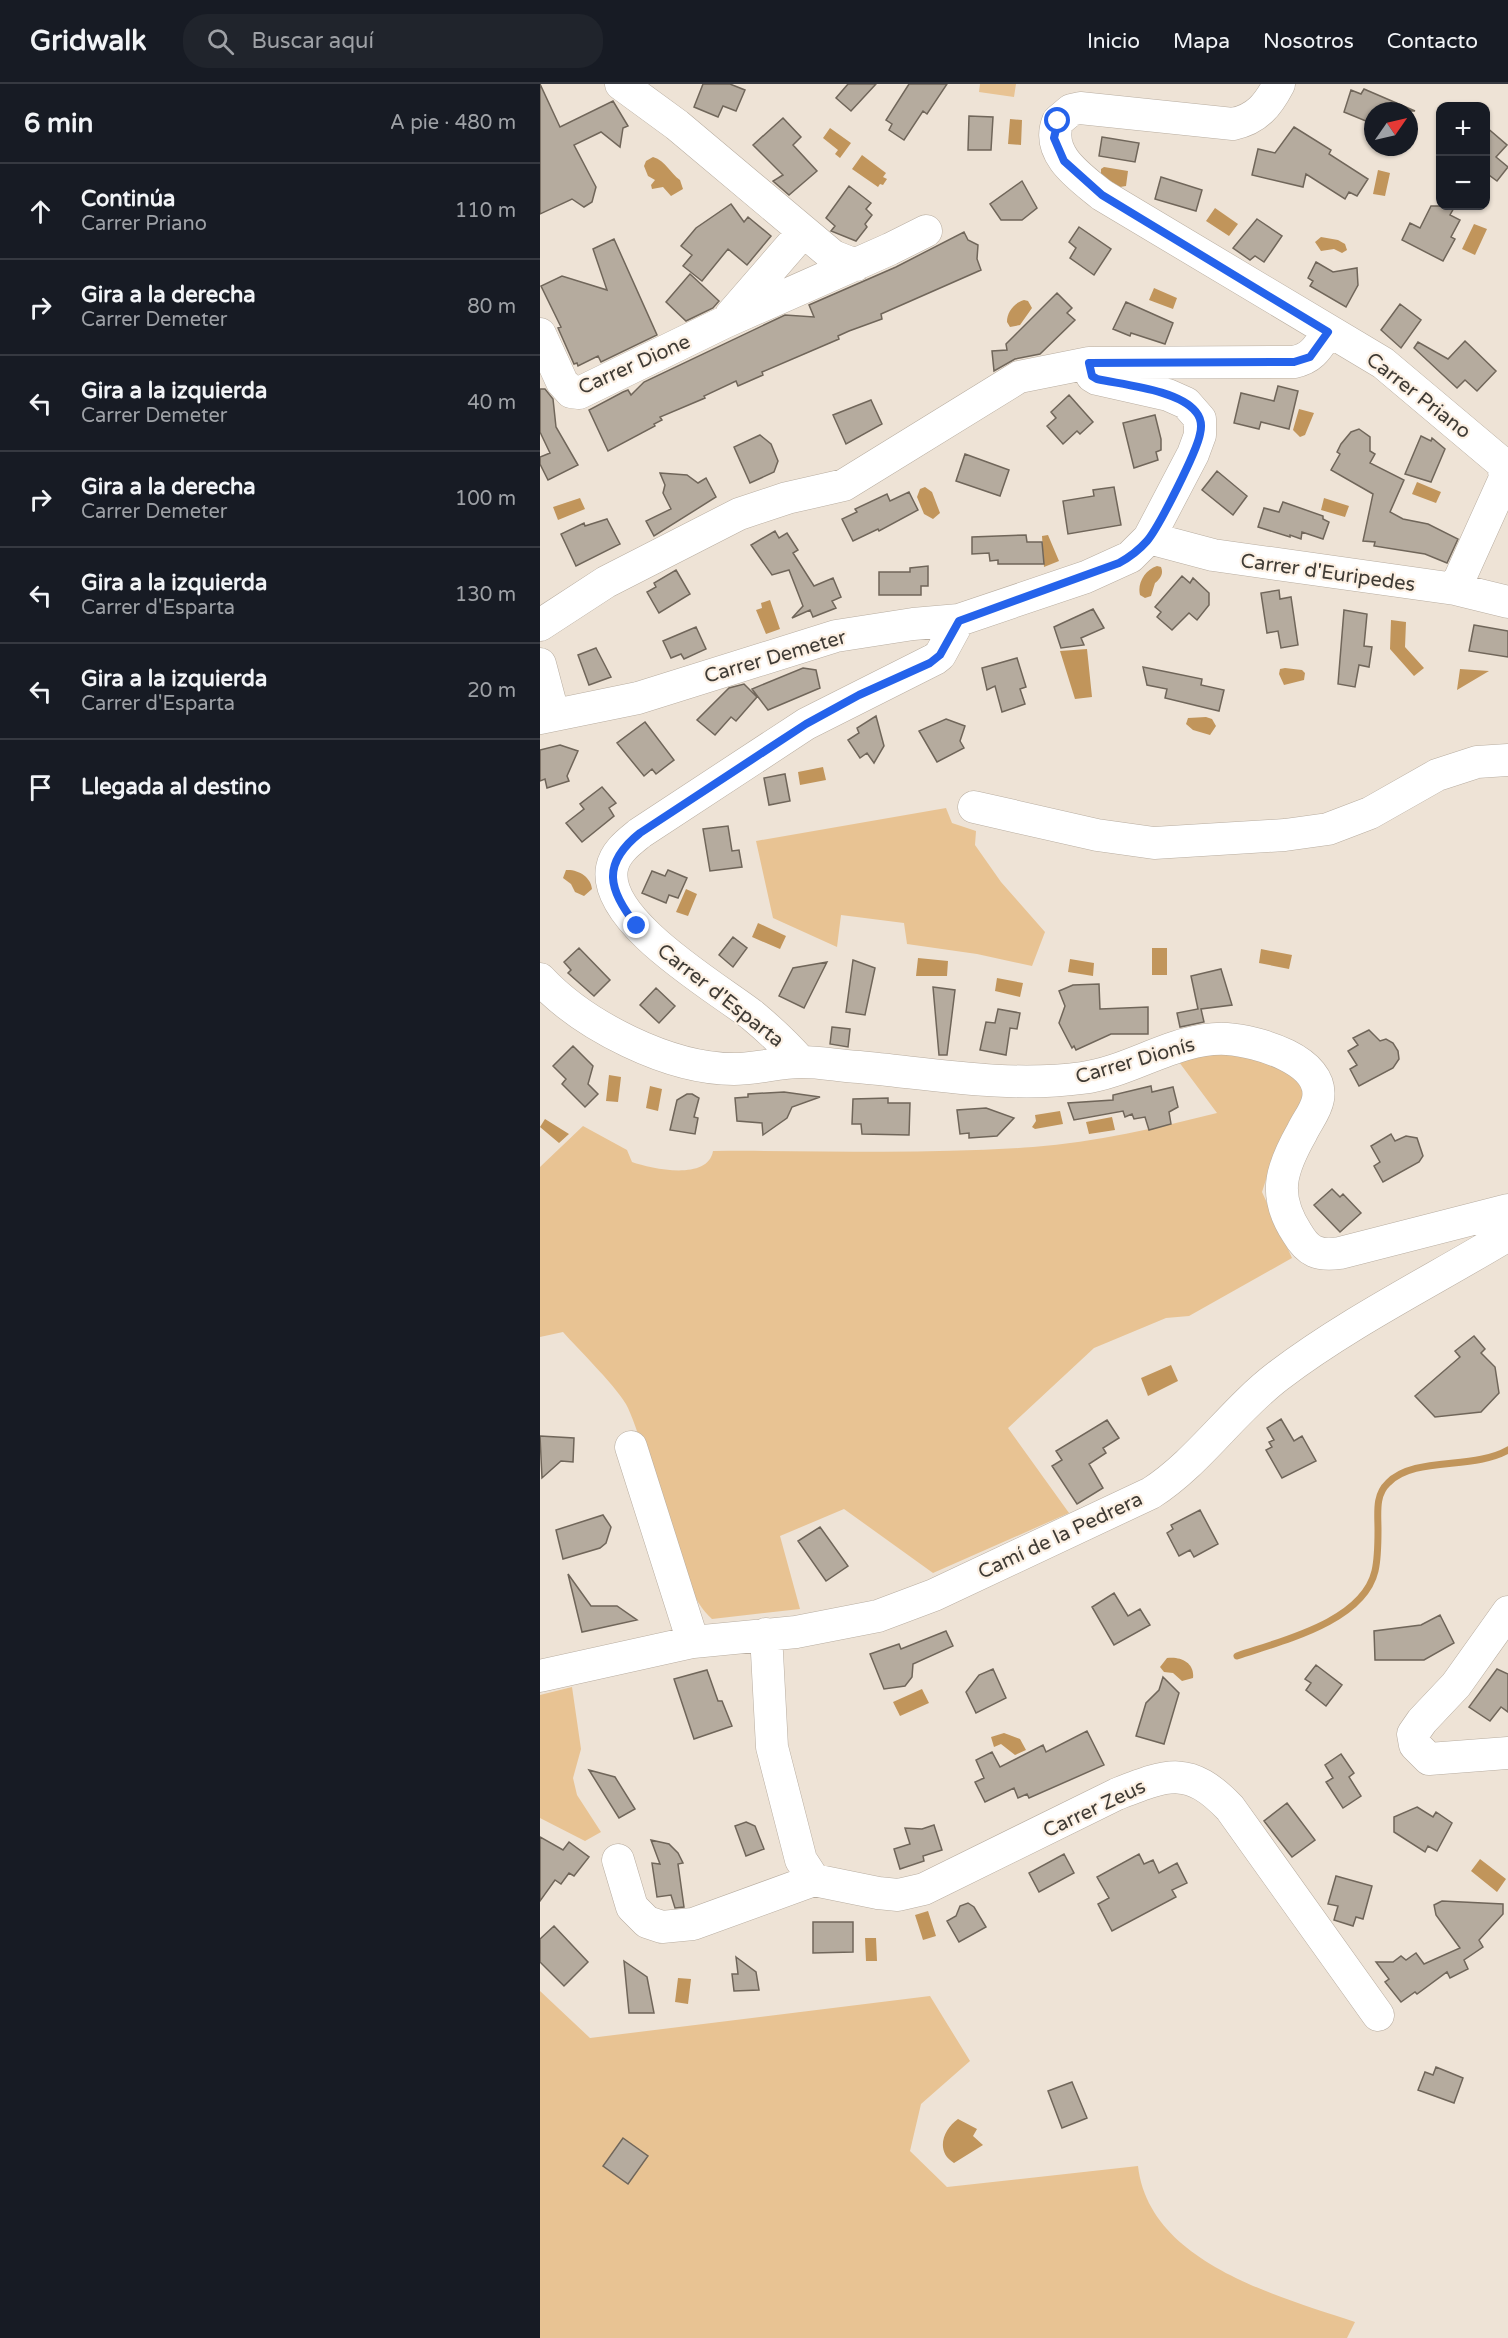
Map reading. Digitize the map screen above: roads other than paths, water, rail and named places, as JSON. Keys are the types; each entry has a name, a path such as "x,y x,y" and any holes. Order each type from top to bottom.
{"street":[{"path":"621,84 677,125 833,256 856,265"},
{"name":"Carrer Priano","path":"1279,84 1266,106 1254,117 1233,124 1080,108 1071,110 1058,121 1054,138 1064,161 1102,195 1328,332 1359,348 1402,377 1503,464 1505,478 1455,589"},
{"name":"Carrer Dione","path":"540,334 562,382 571,392 579,393 725,322 856,265 926,231"},
{"name":"Carrer Dione","path":"725,322 803,232"},
{"path":"540,625 606,582 739,514 787,498 844,485 1010,381 1029,374 1089,363 1294,362 1310,357 1328,332"},
{"name":"Carrer Demeter","path":"540,664 546,715 589,710 638,698 836,636 934,621 959,621 1119,563 1139,550 1149,538 1193,454 1200,435 1200,419 1186,403 1168,395 1097,379 1092,376 1089,363"},
{"name":"Carrer d'Euripedes","path":"1149,538 1213,555 1455,589 1508,602"},
{"name":"Carrer d'Esparta","path":"801,1062 777,1036 685,967 637,926 616,891 612,875 615,861 627,843 640,833 766,749 842,704 935,659 944,649 959,621"},
{"path":"974,807 1096,835 1154,843 1285,835 1328,829 1371,813 1437,775 1477,762 1508,760"},
{"name":"Carrer Dionís","path":"540,979 558,998 588,1019 647,1049 716,1068 735,1069 801,1062 997,1081 1057,1082 1088,1078 1199,1041 1243,1041 1263,1045 1295,1059 1313,1077 1317,1088 1316,1107 1287,1160 1281,1180 1285,1212 1310,1251 1323,1255 1340,1253 1508,1210"},
{"name":"Camí de la Pedrera","path":"540,1676 693,1642 846,1623 878,1616 914,1604 1150,1493 1177,1473 1279,1376 1361,1323 1508,1235"},
{"path":"631,1447 693,1642"},
{"path":"1508,1612 1456,1685 1422,1720 1413,1734 1415,1746 1429,1759 1508,1754"},
{"path":"618,1860 632,1907 647,1922 663,1928 693,1924 814,1880 801,1860 772,1747 766,1634"},
{"name":"Carrer Zeus","path":"814,1880 888,1894 924,1889 1117,1794 1150,1781 1182,1777 1205,1784 1230,1808 1378,2015"}],"waterway":[{"path":"1237,1656 1318,1627 1355,1604 1367,1589 1375,1571 1378,1550 1378,1505 1381,1493 1388,1483 1413,1469 1478,1460 1508,1450"}]}
